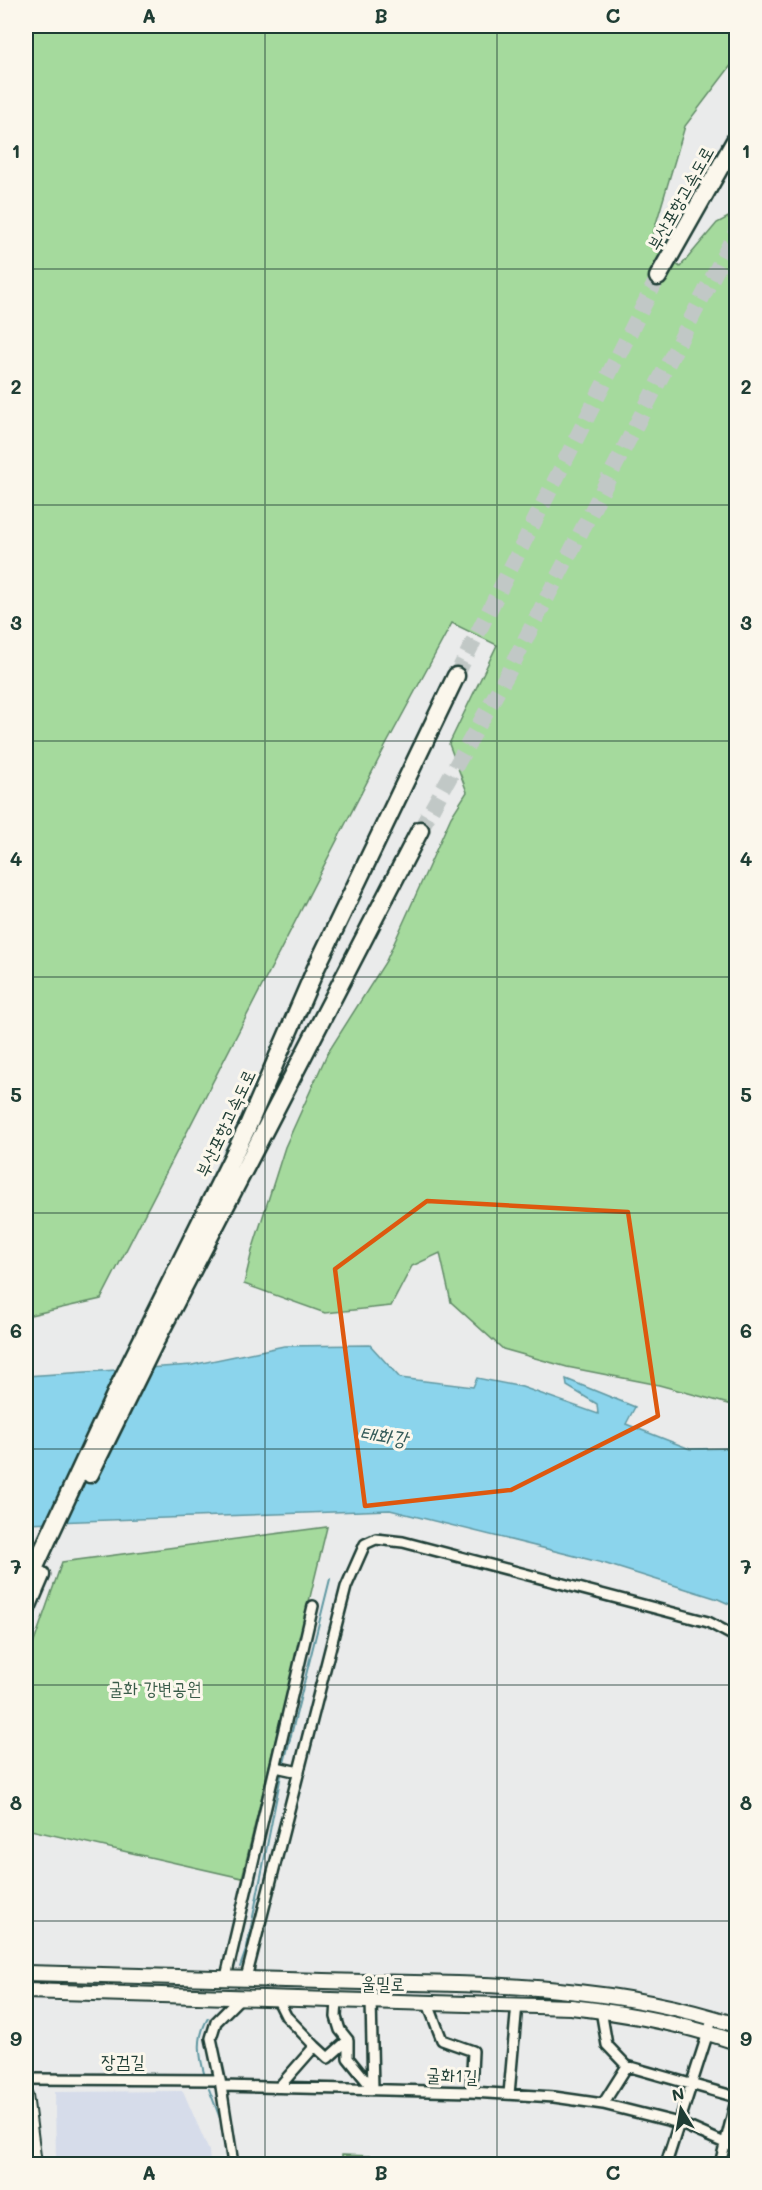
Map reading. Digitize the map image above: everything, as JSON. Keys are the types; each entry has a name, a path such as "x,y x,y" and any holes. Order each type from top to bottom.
{"highway":[{"name":"부산포항고속도로","path":"658,277 736,139"},
{"name":"부산포항고속도로","path":"26,1610 153,1346 316,968 456,676"},
{"name":"부산포항고속도로","path":"26,1586 204,1230 420,830"}],"main road":[{"name":"울밀로","path":"26,1973 440,1983 576,1992 626,1998 713,2017 736,2025"},
{"name":"울밀로","path":"26,1991 427,2001 601,2010 686,2026 736,2042"},
{"path":"26,2096 35,2164"}],"street":[{"path":"246,1978 346,1587 365,1544 376,1539 403,1542 458,1555 708,1622 736,1637"},
{"path":"226,1977 313,1606"},
{"path":"276,1767 298,1772"},
{"path":"233,2164 221,2083 211,2038 216,2022 240,1998"},
{"path":"277,1998 286,2016 328,2058 348,2040"},
{"path":"337,2000 336,2017 339,2030 348,2040 348,2058 373,2089"},
{"path":"371,2000 373,2089"},
{"path":"427,2001 442,2040 473,2051 471,2092"},
{"path":"509,2094 517,2004"},
{"path":"601,2010 607,2045 627,2066 692,2083 736,2099 720,2164"},
{"path":"666,2164 713,2017"},
{"path":"279,2087 315,2046"},
{"path":"603,2104 627,2066"},
{"name":"장검길","path":"26,2079 221,2083"},
{"name":"굴화1길","path":"221,2083 554,2097 603,2104 679,2123 736,2148"}],"highlighted area":[{"path":"427,1201 628,1212 658,1416 511,1490 365,1506 335,1269"}],"shaded area":[{"path":"183,2091 209,2151 210,2164 56,2164 55,2092"}],"green space":[{"path":"26,26 736,26 736,59 685,126 650,244 680,267 717,223 736,213 736,1406 659,1385 567,1367 503,1349 451,1302 440,1253 412,1266 391,1306 325,1313 244,1284 285,1147 327,1054 386,961 451,817 467,792 449,744 497,645 452,623 386,745 101,1299 26,1316"},
{"name":"굴화 강변공원","path":"327,1527 242,1878 26,1829 26,1665 62,1562"},
{"path":"342,2155 373,2156 373,2164 341,2164"}],"water":[{"name":"태화강","path":"370,1345 400,1378 473,1387 477,1378 522,1387 598,1414 597,1404 567,1386 566,1379 635,1407 626,1424 690,1449 736,1448 736,1607 718,1599 603,1563 390,1510 26,1523 26,1376 192,1365 284,1346"}],"waterway":[{"path":"284,1763 330,1579"},
{"path":"240,1967 247,1947 281,1775"},
{"path":"205,2077 201,2061 200,2040 208,2018"},
{"path":"209,2089 224,2129"}],"tunnel":[{"path":"420,830 509,671 736,232"},
{"path":"456,676 658,277"}]}
